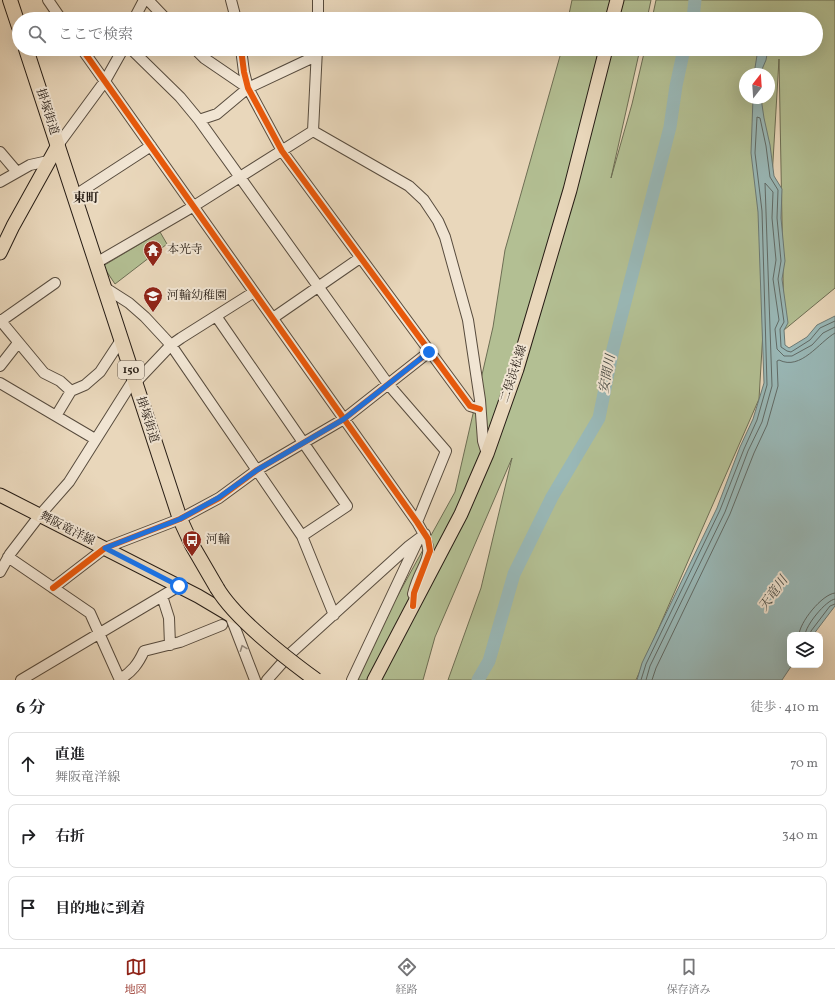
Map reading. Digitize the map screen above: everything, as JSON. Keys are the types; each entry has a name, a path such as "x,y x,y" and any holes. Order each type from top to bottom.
{"highway":[{"path":"10,0 14,12"},
{"name":"掛塚街道","path":"28,56 180,519 192,545 220,594 245,620 289,661 316,680"}],"main road":[{"path":"614,12 617,0"},
{"name":"二俣浜松線","path":"374,680 461,514 487,454 517,368 570,190 604,56"},
{"path":"0,253 48,161 58,145"},
{"name":"舞阪竜洋線","path":"0,495 198,596 226,620 245,620"},
{"name":"舞阪竜洋線","path":"198,596 220,594"}],"street":[{"path":"48,0 56,12"},
{"path":"138,12 144,0"},
{"path":"148,0 159,12"},
{"path":"231,0 234,12"},
{"path":"318,0 318,12"},
{"path":"87,56 417,522 422,537 430,551 414,593 413,606"},
{"path":"58,145 105,81 119,56"},
{"path":"138,56 180,97 199,120 241,176 388,384 446,451 417,522"},
{"path":"202,56 248,88"},
{"path":"242,56 248,88 282,151 470,406 480,405"},
{"path":"199,120 217,114 248,88 310,56"},
{"path":"313,131 316,56"},
{"path":"313,131 409,186 424,200 438,221 447,244 474,346 483,441 487,454"},
{"path":"96,263 194,206 313,131"},
{"path":"74,196 151,146"},
{"path":"0,152 18,172"},
{"path":"0,182 30,164 48,161"},
{"path":"273,318 360,258"},
{"path":"55,283 0,321 44,373 60,381 71,391"},
{"path":"104,287 128,303 145,317 171,345 302,536 334,615"},
{"path":"1,569 8,557 40,515 69,482 95,439 134,381 171,345 254,292"},
{"path":"216,316 302,444 347,506 302,536"},
{"path":"56,416 71,391 84,386 100,372 121,340"},
{"path":"0,366 18,342"},
{"path":"53,588 105,548 180,519 218,498 257,470 344,419 429,352"},
{"path":"0,383 95,439"},
{"path":"267,680 291,653 409,546 422,537"},
{"path":"352,680 422,537"},
{"path":"8,557 90,613 120,680 131,672 139,663 144,651 170,645 226,620 255,680"},
{"path":"21,680 179,586"},
{"path":"162,596 169,618 170,645"}],"green space":[{"path":"572,0 651,0 648,12 569,12"},
{"path":"656,0 835,0 835,288 784,330 779,59 759,399 636,680 448,680 481,588 512,458 435,637 423,680 351,680 455,492 493,327 505,250 560,56 638,56 611,178 632,104 643,56 823,56 823,12 653,12"},
{"path":"160,232 167,244 115,284 103,266"}],"water":[{"path":"757,56 767,56 763,68 755,68"},
{"name":"天竜川","path":"753,104 762,104 774,176 782,189 781,218 785,261 782,279 788,323 784,330 785,345 789,348 807,337 817,325 835,316 835,606 815,632 787,632 787,668 790,668 782,680 637,680 642,663 717,508 740,447 753,419 764,383 758,212 751,153"}],"waterway":[{"name":"安間川","path":"694,12 695,0"},
{"name":"安間川","path":"478,680 489,661 514,574 552,497 599,418 613,349 670,127 682,56"}],"cycle path":[{"path":"87,56 428,539 430,551 414,593 413,606"},
{"path":"242,56 248,88 282,151 470,406 480,409"},
{"path":"53,588 105,548 180,519 219,498 257,470 344,419 429,352"}],"place":[{"name":"本光寺","path":"153,267"},
{"name":"河輪幼稚園","path":"153,313"},
{"name":"河輪","path":"192,557"}],"district":[{"name":"東町","path":"86,199"}],"route":[{"path":"179,586 105,548 180,519 218,498 257,470 344,419 429,352"}]}
